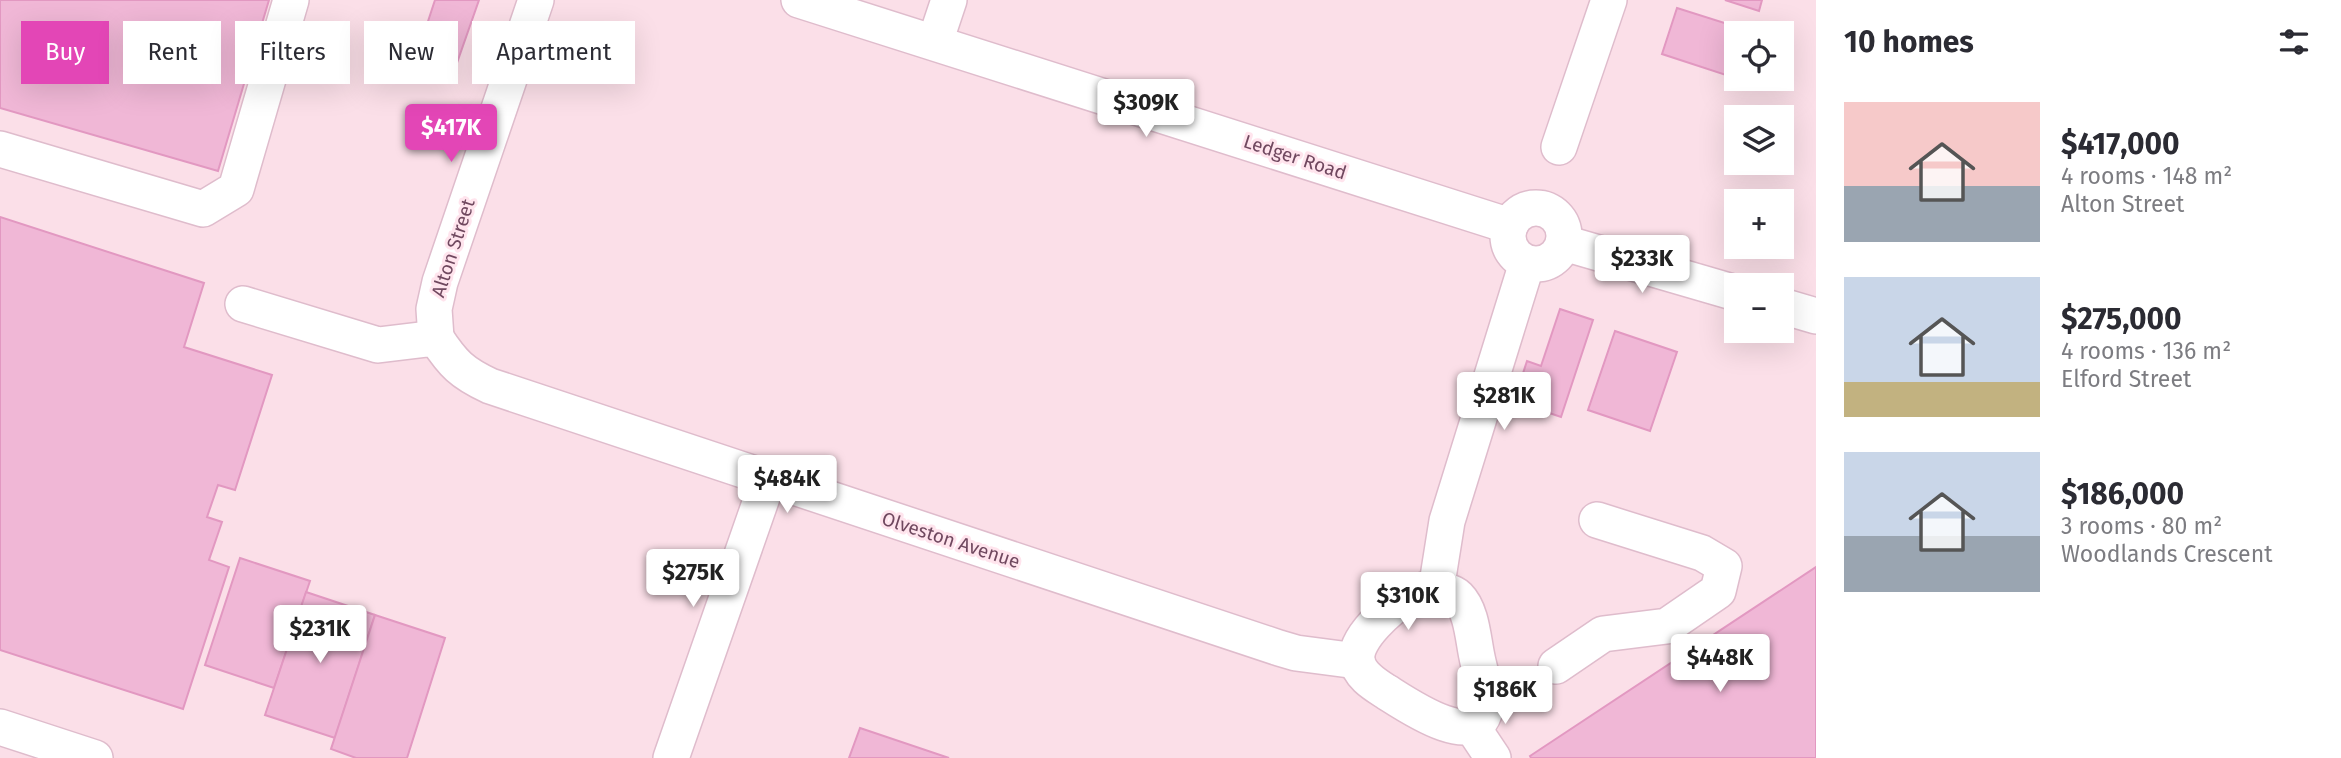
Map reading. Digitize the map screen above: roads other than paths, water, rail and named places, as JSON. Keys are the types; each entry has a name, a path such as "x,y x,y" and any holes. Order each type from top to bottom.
{"street":[{"path":"0,149 204,209 236,189 292,0"},
{"name":"Alton Street","path":"436,338 433,309 440,282 536,0"},
{"name":"Ledger Road","path":"799,0 1510,226"},
{"path":"934,42 949,0"},
{"path":"1559,147 1609,0"},
{"path":"1531,208 1542,209 1555,214 1563,227 1564,243 1550,261 1535,265 1527,263 1518,258 1510,246 1510,226 1520,214 1531,208"},
{"path":"1564,243 1724,290"},
{"path":"1436,590 1447,522 1527,263"},
{"path":"243,304 378,345 436,338"},
{"path":"1794,310 1816,316"},
{"name":"Olveston Avenue","path":"436,338 452,363 467,375 490,386 1279,648 1296,653 1357,661"},
{"path":"671,758 768,480"},
{"path":"1556,666 1603,634 1667,626 1718,591 1724,566 1702,553 1597,520"},
{"path":"1428,589 1458,596 1468,615 1484,689 1485,708 1481,719 1471,724 1452,726 1427,718 1372,683 1363,674 1357,661 1359,648 1374,625 1410,594 1428,589"},
{"path":"1471,724 1493,758"},
{"path":"0,727 95,758"}]}
